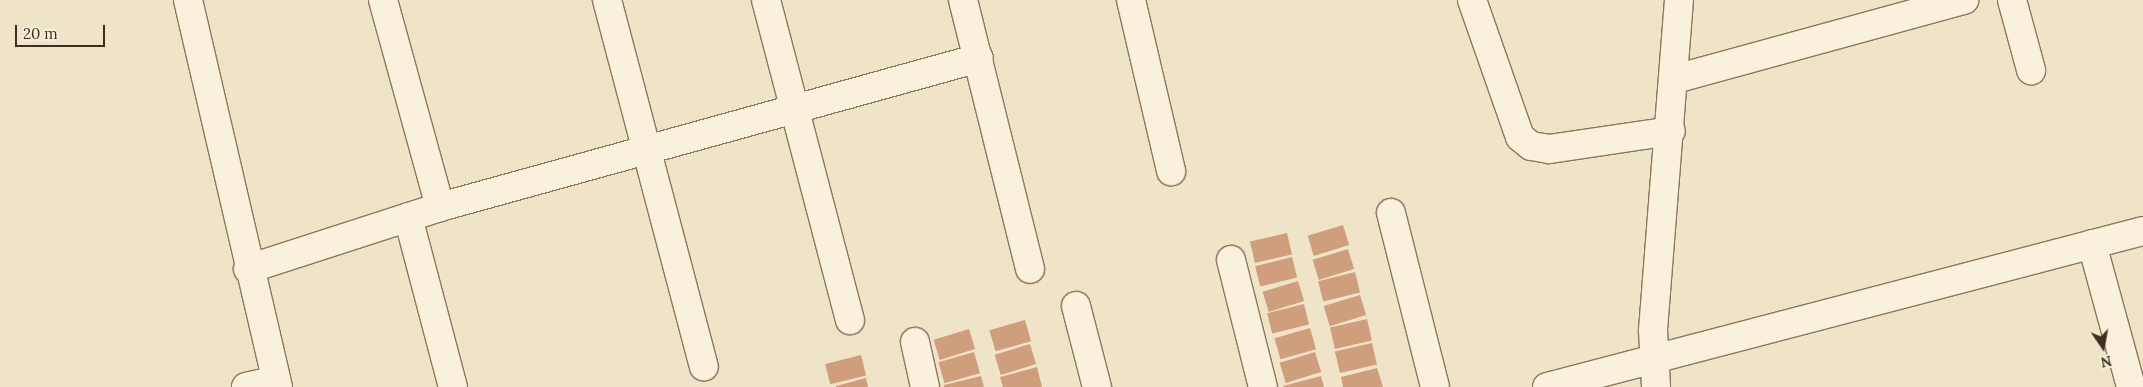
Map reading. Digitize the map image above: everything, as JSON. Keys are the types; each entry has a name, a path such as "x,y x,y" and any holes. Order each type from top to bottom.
{"street":[{"path":"188,0 248,269 277,383 246,387"},
{"path":"383,0 440,207"},
{"path":"607,0 704,366"},
{"path":"766,0 792,109 850,320"},
{"path":"963,0 1030,268"},
{"path":"1131,0 1171,170"},
{"path":"1472,0 1520,137 1531,146 1549,149 1671,131"},
{"path":"1656,387 1653,358 1675,79 1679,0"},
{"path":"1675,79 1964,0"},
{"path":"2012,0 2030,70"},
{"path":"248,269 440,207 979,58"},
{"path":"1391,213 1435,387"},
{"path":"408,217 453,387"},
{"path":"1547,387 2143,231"},
{"path":"2092,244 2131,387"},
{"path":"1231,260 1263,387"},
{"path":"1076,306 1097,387"},
{"path":"915,342 925,387"}],"building":[{"path":"1343,225 1349,245 1314,256 1308,236"},
{"path":"1287,233 1292,254 1255,263 1250,242"},
{"path":"1348,249 1354,269 1319,280 1313,260"},
{"path":"1292,257 1297,277 1260,287 1255,266"},
{"path":"1355,272 1360,292 1323,302 1318,281"},
{"path":"1298,281 1304,301 1269,312 1263,292"},
{"path":"1360,295 1366,315 1330,326 1324,306"},
{"path":"1304,304 1309,324 1272,334 1267,313"},
{"path":"1367,319 1372,340 1335,349 1330,328"},
{"path":"1025,320 1031,341 995,351 989,330"},
{"path":"1310,328 1316,349 1280,359 1274,338"},
{"path":"969,329 975,349 940,360 934,340"},
{"path":"1372,343 1377,364 1340,373 1335,352"},
{"path":"1030,344 1036,364 1001,375 995,355"},
{"path":"974,352 980,373 944,383 938,362"},
{"path":"1315,352 1321,372 1286,383 1280,363"},
{"path":"861,355 866,375 830,384 825,364"},
{"path":"1037,367 1042,387 1003,387 1000,377"},
{"path":"1377,368 1383,387 1343,387 1341,377"},
{"path":"981,376 984,387 944,387 944,385"},
{"path":"1321,376 1324,387 1283,386"},
{"path":"866,378 868,387 836,387 836,386"}]}
